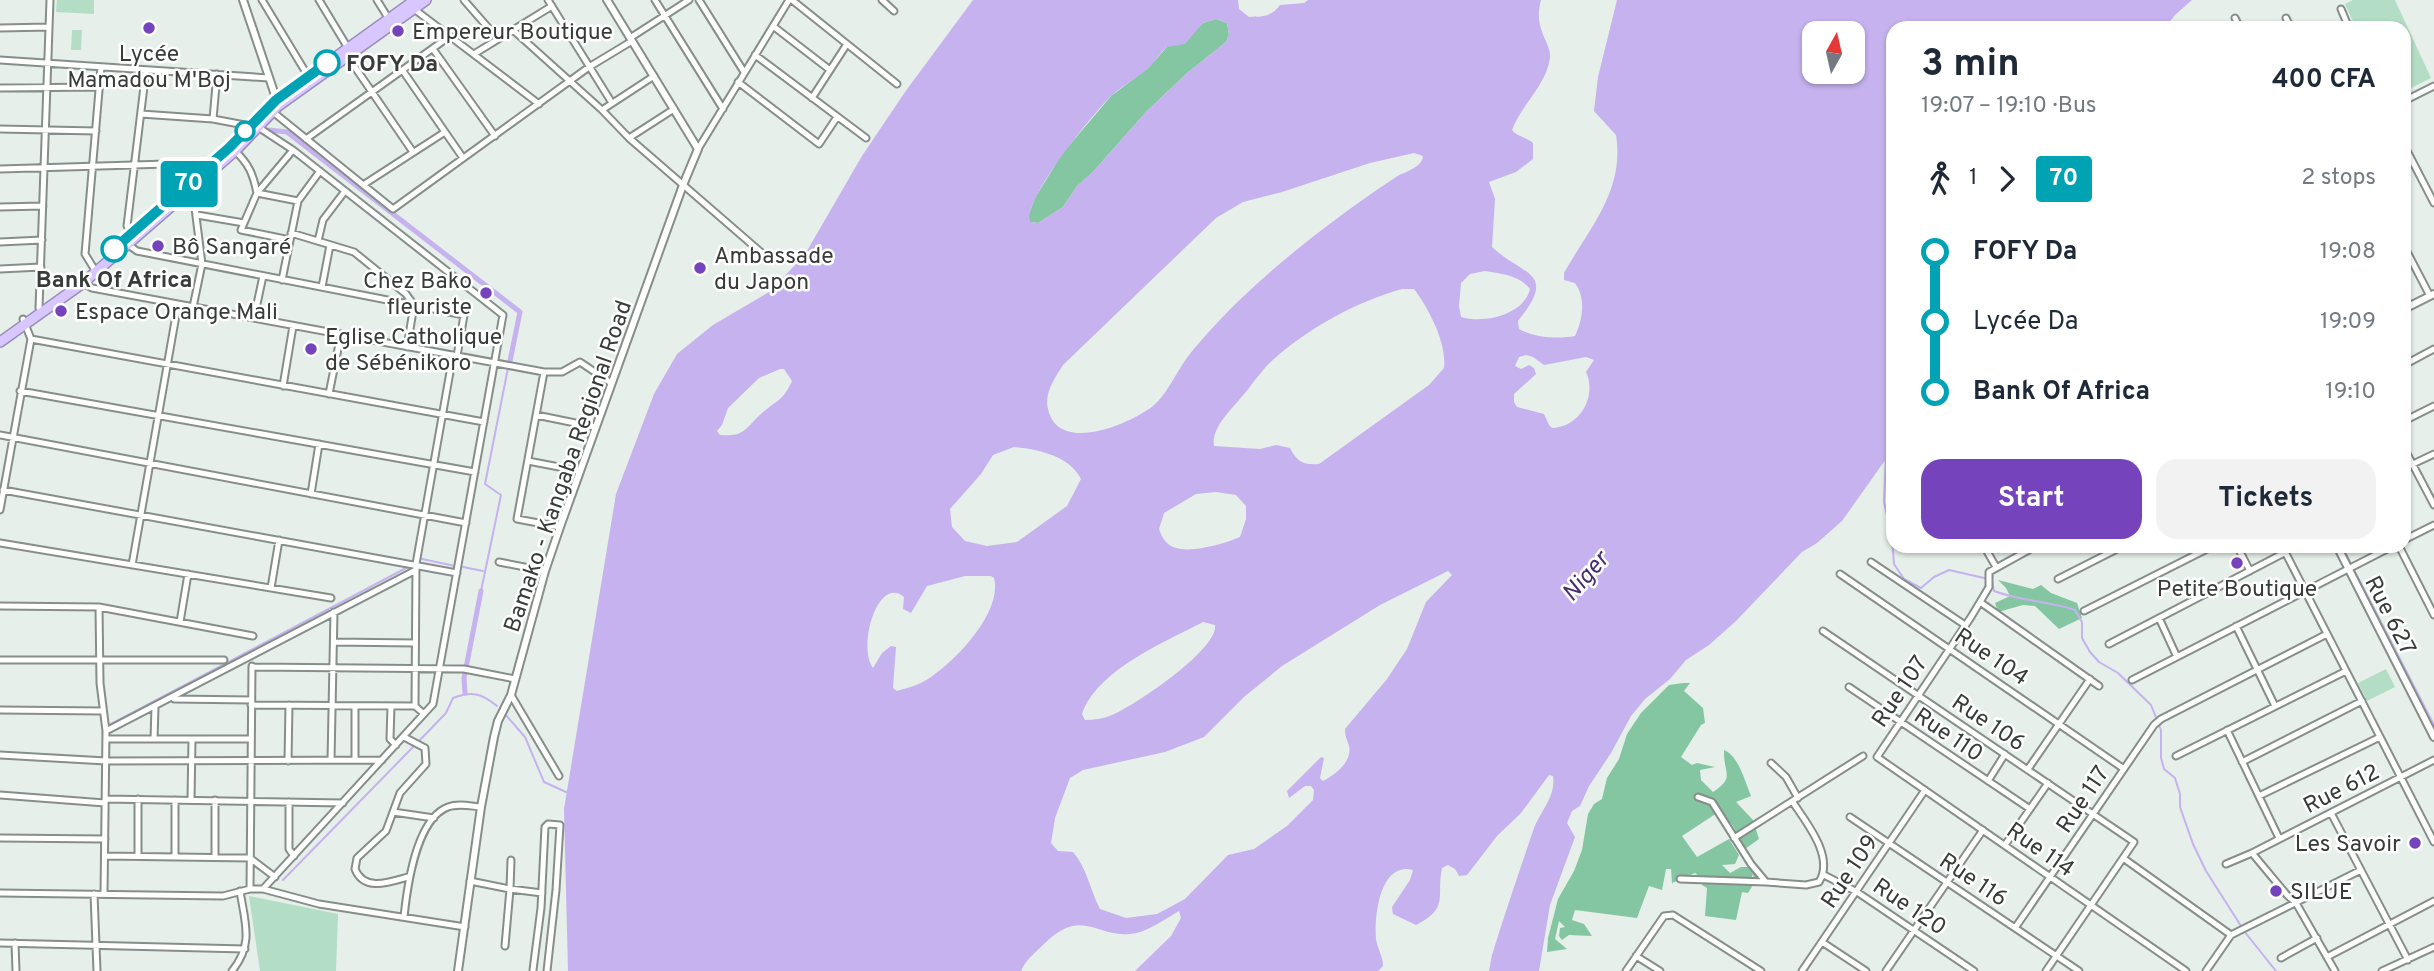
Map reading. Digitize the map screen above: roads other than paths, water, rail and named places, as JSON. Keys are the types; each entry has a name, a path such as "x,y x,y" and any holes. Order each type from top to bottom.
{"highway":[{"path":"276,106 414,5 426,0"},
{"path":"0,336 80,282 189,192 308,76 348,52"},
{"path":"125,243 132,233 208,167 233,149"},
{"path":"0,342 39,308 80,282"}],"street":[{"path":"39,308 50,0"},
{"path":"243,0 276,106 306,139 393,209 589,67 690,0"},
{"path":"262,0 308,76"},
{"path":"319,0 372,92 413,152"},
{"path":"377,0 391,22"},
{"path":"477,0 466,3 498,39"},
{"path":"548,0 612,103"},
{"path":"607,0 698,149 791,0 897,84"},
{"path":"655,0 723,108"},
{"path":"699,0 744,72"},
{"path":"882,0 894,11"},
{"path":"414,5 539,104"},
{"path":"474,54 552,6"},
{"path":"2341,9 2346,21"},
{"path":"773,26 830,70"},
{"path":"0,28 49,27"},
{"path":"513,30 629,138 763,254"},
{"path":"306,139 450,36"},
{"path":"812,98 846,44"},
{"path":"433,49 495,136"},
{"path":"755,55 866,138"},
{"path":"0,60 269,78"},
{"path":"94,270 85,254 101,67"},
{"path":"132,233 127,226 146,70"},
{"path":"403,71 463,158"},
{"path":"213,119 217,74"},
{"path":"602,110 654,76"},
{"path":"738,82 819,144 837,117"},
{"path":"2411,98 2434,86"},
{"path":"0,88 100,87"},
{"path":"629,138 674,110"},
{"path":"141,114 213,119 254,126 293,150 503,315 433,705 263,889"},
{"path":"0,129 96,131"},
{"path":"363,185 445,132"},
{"path":"233,149 254,175 257,193"},
{"name":"Bamako - Kangaba Regional Road","path":"458,971 481,807 499,719 511,695 560,527 698,149"},
{"path":"293,150 257,193 241,230 318,241 354,252 406,295 414,305 407,347"},
{"path":"2411,159 2434,203"},
{"path":"0,169 135,163 200,163 208,167"},
{"path":"282,279 298,201 320,171"},
{"path":"318,241 323,220 345,191"},
{"path":"189,192 197,215 202,264 193,307"},
{"path":"257,193 298,201"},
{"path":"0,207 43,206"},
{"path":"197,215 244,223"},
{"path":"0,242 42,240"},
{"path":"125,243 137,251 464,315 442,414 416,567 415,706"},
{"path":"322,287 330,245"},
{"path":"2411,258 2432,295 2411,306"},
{"path":"0,269 41,267"},
{"path":"254,318 263,276"},
{"path":"80,282 92,288 544,372 562,372 580,362 611,383"},
{"path":"131,565 178,304"},
{"path":"0,510 31,340 24,321"},
{"path":"283,386 293,326"},
{"path":"329,394 341,334"},
{"path":"31,340 484,422"},
{"path":"2411,361 2434,349"},
{"path":"544,372 517,519 560,527"},
{"path":"20,391 475,472"},
{"path":"2411,418 2434,406"},
{"path":"536,415 595,427"},
{"path":"0,435 466,523"},
{"path":"311,494 319,444"},
{"path":"2413,464 2434,454"},
{"path":"2411,460 2434,505"},
{"path":"528,461 580,471"},
{"path":"3,491 457,573"},
{"path":"2411,536 2434,525"},
{"path":"271,588 279,540"},
{"path":"0,543 331,598"},
{"path":"1988,553 1996,567 2023,553"},
{"path":"2058,579 2109,553"},
{"path":"2084,611 2199,553"},
{"path":"2241,553 2250,571"},
{"path":"2109,644 2250,571 2278,553"},
{"path":"2286,553 2434,842"},
{"name":"Rue 627","path":"2340,553 2434,737"},
{"path":"2132,680 2379,553"},
{"path":"2403,553 2434,615"},
{"path":"499,562 545,571"},
{"path":"1871,562 1965,625"},
{"path":"106,731 416,567"},
{"name":"Rue 107","path":"1877,757 1980,602 1989,587 1989,572 1996,567"},
{"path":"180,622 188,574"},
{"name":"Rue 104","path":"1840,574 2124,769"},
{"path":"1980,602 2099,686"},
{"path":"0,606 99,607 253,636"},
{"path":"99,607 99,660 106,731 104,894"},
{"path":"331,760 334,612"},
{"path":"2159,618 2177,657"},
{"path":"2236,626 2275,706"},
{"name":"Rue 106","path":"1823,631 2134,842 2123,858"},
{"name":"Rue 117","path":"2015,928 2154,725 2327,634"},
{"path":"334,642 415,643"},
{"path":"250,888 252,656"},
{"path":"0,660 224,660"},
{"path":"252,667 464,669 515,679"},
{"path":"2176,755 2346,671"},
{"path":"2028,769 2090,679"},
{"name":"Rue 110","path":"1849,687 2030,809"},
{"path":"511,695 559,776"},
{"path":"170,699 289,705 415,706 424,714"},
{"path":"2242,761 2362,701"},
{"path":"288,761 289,705"},
{"path":"355,706 355,760"},
{"path":"391,706 390,739 396,745"},
{"path":"154,739 155,707"},
{"path":"0,710 103,711"},
{"path":"2227,730 2279,838"},
{"path":"404,737 423,745 427,756 426,764 400,793 386,831 357,858 355,869 360,878 371,883 387,883 408,877"},
{"path":"2259,796 2380,737"},
{"path":"106,739 251,738"},
{"path":"191,800 192,739"},
{"path":"1988,781 2006,754"},
{"path":"0,755 106,761 382,760"},
{"path":"1734,838 1863,756"},
{"name":"Rue 114","path":"1877,757 2186,971"},
{"name":"Rue 612","path":"2226,864 2434,760"},
{"path":"1680,879 1806,886 1819,882 1824,875 1823,862 1814,835 1786,777 1771,763"},
{"path":"2005,845 2048,783"},
{"name":"Rue 109","path":"1802,971 1925,790"},
{"path":"0,795 105,801 138,799 343,803"},
{"path":"1698,797 1712,802 1751,864 1766,882"},
{"path":"138,799 138,856"},
{"path":"175,800 175,857"},
{"path":"215,800 215,857"},
{"path":"289,802 289,849 294,856"},
{"path":"404,917 408,877 421,840 435,818 450,806 481,807"},
{"path":"393,812 435,818"},
{"path":"2331,813 2408,960"},
{"name":"Rue 116","path":"1850,817 2079,971"},
{"path":"533,970 542,893 545,827 548,824 559,825 556,890 547,971"},
{"path":"1886,971 1983,830"},
{"path":"0,838 105,839"},
{"path":"2252,853 2296,903 2335,971"},
{"path":"104,856 250,858 275,877"},
{"path":"2046,971 2123,858 2231,935"},
{"path":"505,946 511,860"},
{"path":"2206,971 2231,935 2361,870"},
{"name":"Rue 120","path":"1824,875 1857,892 1974,971"},
{"path":"470,881 510,890 542,893"},
{"path":"0,893 223,896 250,888 319,904 465,927"},
{"path":"232,971 242,959 248,940 240,891"},
{"path":"94,894 97,971"},
{"path":"2327,957 2434,901"},
{"path":"1626,971 1664,916 1673,915 1761,971"},
{"path":"2281,958 2317,937"},
{"path":"0,943 245,949"},
{"path":"15,943 16,971"},
{"path":"1822,943 1866,971"},
{"path":"2382,971 2434,947"},
{"path":"1636,956 1660,971"}],"water":[{"name":"Niger","path":"973,0 1238,0 1239,9 1249,17 1258,17 1266,16 1280,5 1304,3 1308,0 1541,0 1540,24 1549,48 1548,68 1512,130 1533,143 1533,159 1516,172 1489,182 1495,199 1492,247 1525,270 1536,284 1530,305 1518,321 1519,329 1539,336 1561,337 1575,336 1582,309 1581,295 1575,283 1564,280 1564,273 1603,208 1615,174 1616,135 1594,111 1598,77 1617,0 2192,0 2170,21 1886,21 1886,459 1842,521 1802,552 1736,621 1709,645 1686,660 1631,716 1580,806 1572,811 1567,823 1575,837 1550,905 1539,971 1489,971 1533,831 1550,798 1553,776 1549,775 1521,813 1497,836 1467,875 1459,876 1455,869 1448,865 1442,868 1440,901 1434,913 1427,919 1416,925 1393,914 1392,907 1410,880 1413,870 1402,869 1386,882 1376,917 1376,939 1383,966 1378,971 1135,971 1171,936 1181,918 1179,911 1136,933 1111,933 1081,925 1070,927 1045,943 1028,959 1021,971 568,971 564,809 616,494 654,394 677,354 713,325 769,292 804,256 862,156","holes":["1216,19 1227,23 1229,35 1226,42 1186,74 1146,112 1092,173 1077,186 1063,207 1038,223 1030,222 1037,195 1047,177 1101,107 1114,93 1145,71 1167,47 1185,44 1203,23","1414,153 1423,156 1420,164 1396,177 1338,218 1246,294 1193,350 1153,406 1128,421 1096,432 1065,430 1054,423 1047,403 1051,386 1063,365 1216,218 1243,202 1370,163","1485,271 1504,274 1521,281 1530,289 1526,298 1512,311 1491,318 1461,317 1461,283 1470,274","1402,289 1414,289 1431,316 1443,348 1444,368 1429,385 1319,464 1301,462 1290,448 1276,445 1260,449 1214,446 1215,433 1222,421 1269,363 1288,347 1318,326 1368,301","1519,357 1533,357 1544,365 1586,357 1594,360 1586,372 1589,381 1588,400 1578,416 1571,422 1552,428 1544,414 1517,407 1514,394 1536,374 1534,368 1529,365 1521,369 1515,366","784,369 792,381 786,393 748,427 735,435 720,435 717,431 728,408 759,378","1014,447 1043,452 1061,459 1076,471 1081,479 1067,506 1017,542 987,546 965,541 952,527 950,509 981,474 993,455","1216,492 1236,495 1246,506 1246,519 1240,537 1197,549 1180,549 1166,542 1159,529 1164,513 1196,494","1448,571 1452,575 1426,602 1407,649 1387,679 1345,729 1350,752 1346,762 1323,781 1320,778 1324,758 1321,757 1287,791 1289,798 1305,786 1311,786 1314,790 1313,800 1287,826 1254,849 1228,855 1185,899 1157,914 1126,918 1100,909 1078,858 1073,852 1058,851 1051,843 1055,818 1070,778 1083,770 1165,752 1204,737 1244,697 1282,666 1380,605","965,576 991,576 994,578 995,591 984,620 963,649 928,679 897,691 893,688 896,647 891,646 882,653 873,668 867,645 869,630 873,616 886,596 895,593 904,597 903,609 911,613 927,586","1203,622 1215,625 1213,635 1204,648 1173,676 1123,710 1098,719 1085,720 1082,714 1090,698 1117,671 1152,648"]}],"waterway":[{"path":"269,130 287,132 520,312 510,361"},
{"path":"481,591 501,495 485,484 508,368"},
{"path":"1886,456 1886,511"},
{"path":"1893,553 1894,564 1904,579 1921,588 1934,577 1949,570 1989,577"},
{"path":"2346,553 2351,564"},
{"path":"422,559 455,566"},
{"path":"111,724 410,566"},
{"path":"463,567 483,571"},
{"path":"2354,570 2434,725"},
{"path":"1992,581 1994,591 2075,610 2082,622 2082,638 2090,652 2099,662 2118,673 2151,705 2161,730 2161,758 2164,769 2175,778 2180,794 2180,807 2193,844 2206,871 2241,926"},
{"path":"465,693 464,678 481,591"},
{"path":"418,742 446,713 453,698 476,694 497,706"},
{"path":"505,714 525,737 544,782 566,792"},
{"path":"283,880 414,746"},
{"path":"2244,931 2276,971"}],"place":[{"name":"Lycée Mamadou M'Boj","path":"149,28"},
{"name":"Empereur Boutique","path":"398,31"},
{"name":"FOFY Da","path":"327,63"},
{"name":"Bô Sangaré","path":"158,246"},
{"name":"Bank Of Africa","path":"114,249"},
{"name":"Ambassade du Japon","path":"700,268"},
{"name":"Chez Bako fleuriste","path":"486,293"},
{"name":"Espace Orange Mali","path":"61,311"},
{"name":"Eglise Catholique de Sébénikoro","path":"311,349"},
{"name":"Petite Boutique","path":"2237,563"},
{"name":"Les Savoir","path":"2415,843"},
{"name":"SILUE","path":"2276,891"}]}
